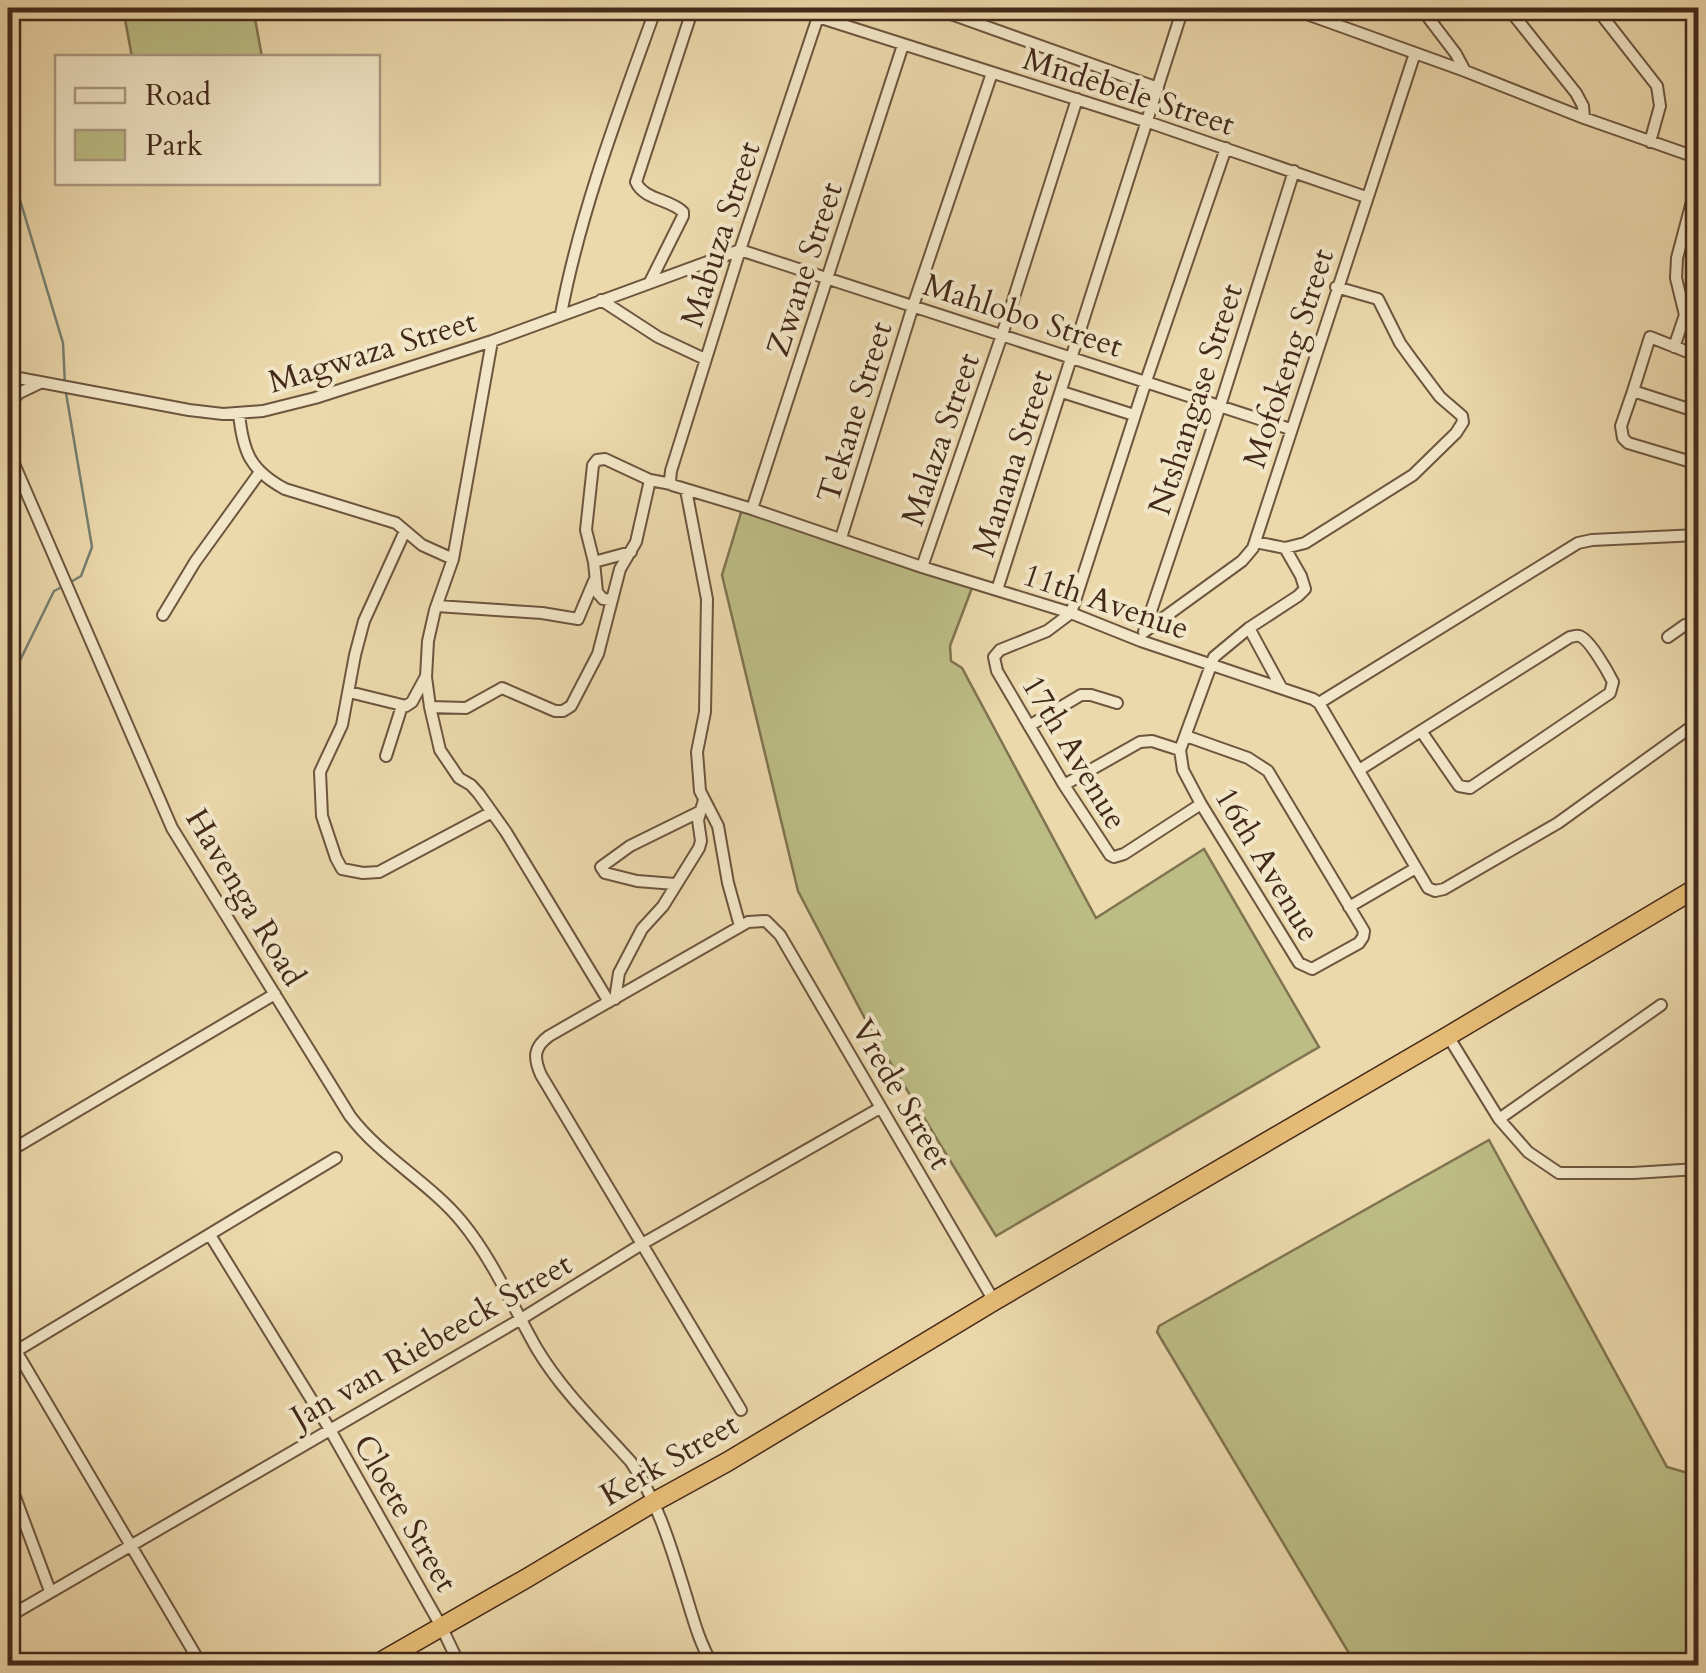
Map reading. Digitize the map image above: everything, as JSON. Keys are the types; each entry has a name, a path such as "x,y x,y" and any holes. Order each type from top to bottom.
{"highway":[{"name":"Kerk Street","path":"373,1666 727,1462 1698,887"}],"street":[{"path":"561,314 574,251 596,180 656,8"},
{"path":"650,282 683,212 642,192 636,182 693,8"},
{"path":"934,8 1158,88"},
{"name":"Manana Street","path":"997,590 1184,8"},
{"path":"1290,8 1698,158"},
{"path":"1421,8 1465,72"},
{"path":"1508,8 1576,93 1584,118"},
{"path":"1596,8 1658,86 1660,106 1650,142"},
{"path":"1685,8 1698,26"},
{"name":"Mndebele Street","path":"819,12 903,45 1148,122 1366,197"},
{"name":"Mabuza Street","path":"670,480 705,359 819,12"},
{"name":"Zwane Street","path":"752,509 903,45"},
{"name":"Mofokeng Street","path":"1143,636 1242,561 1255,542 1415,53"},
{"name":"Tekane Street","path":"841,538 913,306 992,73"},
{"name":"Malaza Street","path":"922,567 1002,335 1077,99"},
{"path":"1070,613 1226,148"},
{"name":"Ntshangase Street","path":"1143,636 1294,171"},
{"path":"1674,348 1685,315 1676,278 1677,258 1698,179"},
{"name":"Magwaza Street","path":"8,377 189,410 239,414 263,411 492,341 740,250"},
{"name":"Mahlobo Street","path":"740,250 1290,429"},
{"path":"1255,542 1285,548 1305,543 1413,475 1463,422 1462,416 1435,391 1406,352 1378,299 1336,287"},
{"path":"602,300 658,337 705,359"},
{"path":"1698,356 1650,337 1621,430 1624,441 1698,464"},
{"path":"492,341 453,558 428,642 426,677 430,707 440,750 492,812 612,1000"},
{"path":"8,405 24,390 47,384"},
{"path":"1633,391 1698,412"},
{"path":"1062,392 1134,415"},
{"path":"239,414 242,445 252,463 285,489 396,523 422,545 453,558"},
{"name":"Havenga Road","path":"8,450 172,828 350,1116 368,1138 458,1218 486,1256 556,1377 631,1462 668,1536 692,1620 713,1666"},
{"name":"11th Avenue","path":"594,562 586,530 590,480 595,462 605,459 650,480 670,480 686,490 1143,636 1320,703"},
{"path":"164,615 195,562 260,472"},
{"path":"430,707 466,708 506,688 548,709 567,709 594,663 620,570 636,542 650,480"},
{"path":"686,490 707,600 704,724 697,752 700,790 718,826 740,926 540,1043 535,1058 540,1074 741,1410"},
{"path":"406,531 364,621 342,725 323,762 319,784 325,828 342,869 379,872 492,812"},
{"path":"1698,536 1592,540 1578,544 1320,703 1428,888 1435,891 1558,823 1698,722"},
{"path":"1064,785 1140,742 1152,741 1180,750 1218,652 1305,590 1285,548"},
{"path":"612,600 600,596 594,562 631,552"},
{"path":"437,606 578,619 595,579"},
{"name":"17th Avenue","path":"1070,613 1048,631 995,655 997,671 1108,854 1114,857 1130,850 1201,804"},
{"path":"1668,637 1685,625 1698,623"},
{"path":"1249,628 1281,687"},
{"path":"1359,770 1421,731 1574,636 1587,642 1613,682 1610,693 1470,788 1459,786 1421,731"},
{"path":"349,692 402,706 411,704 426,677"},
{"path":"1029,726 1081,695 1117,703"},
{"path":"386,756 402,706"},
{"name":"16th Avenue","path":"1180,750 1182,770 1201,804 1302,967 1316,967 1361,941 1364,930 1268,771 1248,758 1186,736"},
{"path":"612,1000 616,982 642,929 664,906 700,845 698,824 704,800"},
{"path":"675,884 623,878 604,872 602,866 630,846 700,812"},
{"path":"1349,907 1416,868"},
{"name":"Vrede Street","path":"740,926 760,920 780,934 994,1301"},
{"path":"8,1152 276,994"},
{"path":"1499,1120 1661,1005"},
{"path":"1448,1036 1499,1120 1528,1152 1559,1172 1698,1169"},
{"name":"Jan van Riebeeck Street","path":"8,1617 880,1108"},
{"path":"202,1666 12,1353 336,1158"},
{"name":"Cloete Street","path":"210,1235 329,1428 460,1666"},
{"path":"8,1446 12,1488 50,1592"}],"green space":[{"path":"161,8 253,8 262,55 132,55 124,14"},
{"path":"743,506 975,580 950,646 951,661 962,668 1096,918 1204,849 1319,1047 996,1236 874,1036 798,891 722,575"},
{"path":"1489,1140 1667,1467 1698,1476 1698,1665 1356,1665 1157,1332 1159,1326"}],"waterway":[{"path":"20,8 8,160 63,343 65,385"},
{"path":"66,393 92,547 81,576 69,583"},
{"path":"8,685 54,591 62,587"}]}
